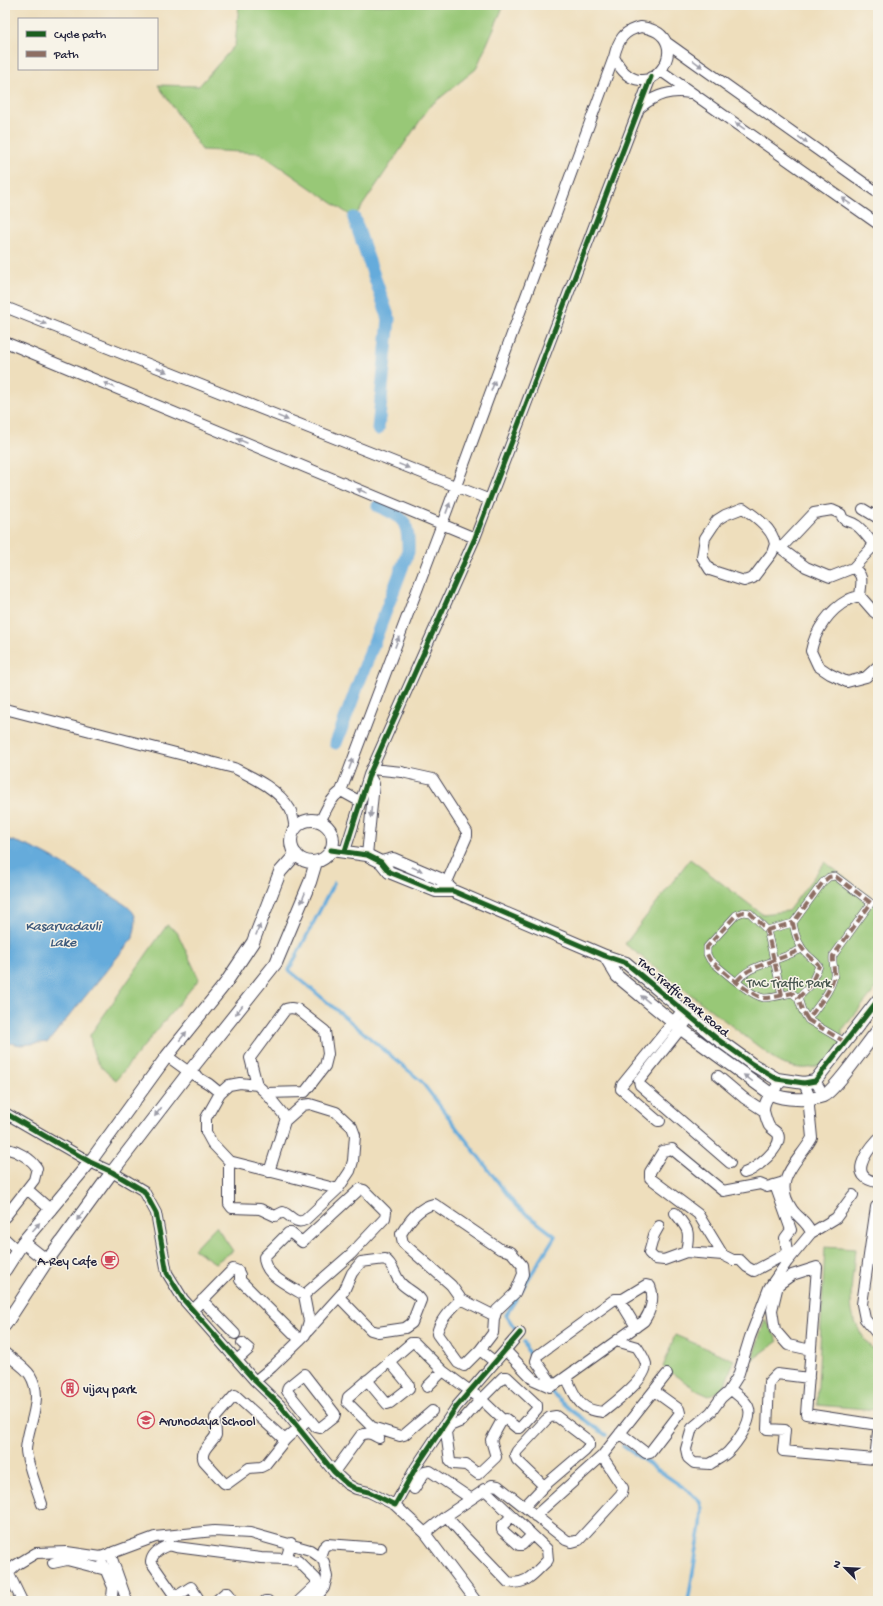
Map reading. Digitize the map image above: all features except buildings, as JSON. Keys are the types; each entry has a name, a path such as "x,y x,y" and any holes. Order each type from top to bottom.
{"street":[{"path":"320,822 329,803 341,790 456,487 618,43 622,36 634,28 649,28 656,31 666,42 878,193"},
{"path":"614,57 622,72 629,77 644,80 661,71 666,65 668,57 666,42"},
{"path":"661,71 878,224"},
{"path":"345,851 359,801 370,772 475,538 651,77"},
{"path":"640,107 651,98 664,93 678,91 692,93"},
{"path":"5,307 490,500"},
{"path":"5,342 475,538"},
{"path":"778,546 753,578 744,581 710,570 702,557 705,538 717,520 743,508 752,514 771,532 778,546 806,567 830,577 853,568 877,545 858,526 854,523 847,522 842,518 841,514 832,510 814,513 778,546"},
{"path":"863,509 878,518"},
{"path":"853,568 858,571 862,578 860,596 878,615"},
{"path":"860,596 848,600 830,614 818,630 811,651 818,666 846,682 866,677 878,666"},
{"path":"5,710 234,768 256,779 276,793 291,809 295,830"},
{"path":"370,772 404,773 433,779 467,836 447,889"},
{"path":"367,856 374,784 370,772"},
{"path":"341,790 359,801"},
{"path":"306,822 320,822 330,830 333,836 331,850 323,859 316,862 303,860 296,854 292,844 292,836 295,830 306,822"},
{"name":"TMC Traffic Park Road","path":"331,850 345,851 367,856 381,862 389,872 436,891 447,889 605,956 626,963 716,1038 752,1064 777,1079 809,1082"},
{"path":"5,1270 20,1246 90,1162 167,1056 225,984 253,942 280,872 296,854"},
{"path":"5,1325 47,1261 112,1172 276,963 310,882 316,862"},
{"path":"767,930 793,923 823,882 829,877 835,876 871,903 833,956 832,962 834,974 831,985 808,1020"},
{"path":"782,995 767,930 750,913 743,912 736,915 708,947 707,954 710,960 752,994 763,998 792,994 798,998 802,1010 808,1020 845,1042"},
{"path":"793,923 795,935 802,949 815,960 819,966 810,986 798,998"},
{"path":"737,981 742,975 752,968 774,961 802,949"},
{"name":"TMC Traffic Park Road","path":"605,956 617,976 677,1026 771,1094 778,1097 810,1098 824,1095"},
{"path":"723,1255 698,1214 650,1178 650,1172 663,1152 672,1149 723,1191 760,1184 767,1187 779,1183 812,1138 809,1107 809,1082 845,1042 878,1000"},
{"path":"287,1119 266,1093 257,1085 250,1058 286,1009 291,1008 297,1009 326,1031 328,1054 325,1066 305,1092"},
{"path":"660,1121 658,1121 621,1089 622,1085 677,1026 687,1013"},
{"path":"677,1026 665,1049 639,1081 640,1085 730,1163"},
{"path":"809,1082 824,1095 837,1083 878,1030"},
{"path":"167,1056 220,1093"},
{"path":"718,1076 744,1098 764,1111"},
{"path":"744,1174 752,1171 777,1147 779,1139 778,1132 769,1126 764,1111 766,1101 783,1080"},
{"path":"257,1085 240,1083 229,1084 220,1093 206,1118 206,1132 212,1143 229,1161 338,1189"},
{"path":"266,1093 305,1092"},
{"path":"305,1092 310,1104"},
{"path":"229,1161 229,1204 232,1208 260,1209 275,1216 283,1212 300,1222 305,1220 338,1189 350,1171 353,1160 355,1135 352,1127 336,1112 310,1104 303,1105 285,1121 269,1172"},
{"path":"5,1113 90,1162 112,1172 144,1190 156,1213 167,1273 183,1299 255,1381 280,1405 334,1472 347,1484 356,1489 369,1492 395,1505 425,1533 476,1601"},
{"path":"878,1139 867,1152 862,1162 861,1170 864,1176 871,1182 878,1182"},
{"path":"5,1148 14,1150 34,1163 37,1168 37,1174 34,1180 5,1217"},
{"path":"659,1226 651,1244 649,1253 655,1259 664,1260 686,1252 723,1255 733,1260 740,1260 754,1271 784,1255 787,1251 785,1238 791,1230 784,1190 779,1183"},
{"path":"27,1189 51,1210"},
{"path":"302,1337 309,1321 304,1295 281,1282 268,1271 264,1263 264,1257 288,1233 291,1233 302,1242 360,1189 364,1190 386,1212 385,1218 351,1254 304,1295"},
{"path":"730,1389 742,1398 749,1408 749,1420 744,1431 728,1452 710,1464 694,1462 688,1458 686,1449 692,1428 711,1412 730,1389 738,1376 750,1337 769,1288 787,1262 811,1233 836,1218 853,1195"},
{"path":"461,1299 448,1312 438,1328 437,1334 458,1363 464,1366 480,1350 493,1333 497,1310 515,1293 523,1274 522,1265 511,1252 500,1249 434,1204 427,1205 410,1220 401,1234 404,1243 451,1285 461,1299 495,1316"},
{"path":"878,1207 876,1207 862,1304 865,1319 878,1335"},
{"path":"787,1209 807,1224 811,1233"},
{"path":"675,1214 686,1227 689,1236"},
{"path":"686,1252 689,1236 701,1219"},
{"path":"5,1239 47,1261"},
{"path":"255,1381 272,1367 302,1337 339,1297 344,1292 352,1273 361,1262 385,1259 391,1263 402,1284 417,1294 421,1300 412,1324 405,1328 378,1332 371,1330 339,1297"},
{"path":"811,1350 788,1345 775,1330 772,1310 778,1285 792,1275 817,1267 809,1378 806,1414 878,1425"},
{"path":"193,1310 233,1269 238,1271 240,1280 302,1337"},
{"path":"506,1351 534,1380 550,1387 566,1377 644,1321 649,1314 653,1292 650,1286 646,1285 624,1299 615,1299 538,1355 536,1361 553,1385"},
{"path":"619,1299 636,1327"},
{"path":"202,1300 235,1334"},
{"path":"413,1485 416,1467 457,1406 506,1351 520,1332"},
{"path":"566,1377 579,1403 594,1412 603,1412 635,1385 645,1370 646,1362 637,1347 616,1341"},
{"path":"432,1411 404,1435 400,1436 372,1427 347,1402 348,1396 411,1343 415,1343 443,1371 481,1399 503,1420 506,1419 517,1428 520,1428 537,1409 537,1405 507,1377 502,1377 481,1399 462,1421 450,1426 446,1432 450,1461 453,1464 466,1465 478,1474 496,1457 491,1440 503,1420"},
{"path":"237,1360 248,1349"},
{"path":"480,1350 495,1362"},
{"path":"5,1353 30,1374 36,1390 35,1412 28,1436 26,1452 42,1504"},
{"path":"367,1380 387,1404 409,1388 409,1385 389,1361"},
{"path":"427,1387 443,1371"},
{"path":"304,1374 335,1414 334,1417 320,1428 316,1427 309,1419 286,1391 287,1388 304,1374"},
{"path":"535,1516 602,1456 667,1374"},
{"path":"809,1378 777,1374 769,1382 767,1429 785,1430 783,1451 876,1459 878,1432"},
{"path":"620,1434 646,1453 650,1452 680,1413 679,1409 654,1391"},
{"path":"285,1440 235,1395 215,1418 216,1435 203,1453 202,1457 224,1483 227,1484 249,1468 262,1467 265,1465 285,1440 309,1419"},
{"path":"280,1405 291,1396"},
{"path":"524,1507 544,1486 589,1446 589,1441 556,1416 550,1417 546,1420 517,1451 516,1455 517,1460 544,1486"},
{"path":"334,1472 361,1435 372,1434 379,1438"},
{"path":"425,1533 470,1498 492,1484 498,1486 566,1540 572,1542 579,1540 622,1493 622,1484 602,1456"},
{"path":"416,1467 425,1472 430,1471 470,1498"},
{"path":"395,1505 425,1472"},
{"path":"446,1516 508,1582 521,1583 528,1579 548,1560 547,1549 531,1536 484,1489"},
{"path":"512,1516 502,1526 502,1530 518,1545 522,1545 531,1536"},
{"path":"22,1601 6,1574 16,1565 36,1553 68,1552 105,1555 155,1537 214,1531 250,1533 291,1543 310,1550 320,1557 324,1562 327,1577 324,1588 313,1601"},
{"path":"286,1559 291,1543"},
{"path":"320,1557 323,1548 327,1544 381,1548"},
{"path":"200,1601 191,1587 177,1596 174,1595 151,1562 151,1558 161,1548 169,1545 261,1558 298,1561 316,1579 316,1585 299,1601"},
{"path":"105,1555 106,1570 113,1587 112,1597 114,1601"},
{"path":"105,1555 127,1601"},
{"path":"53,1564 67,1560 106,1570"},
{"path":"216,1601 225,1593 228,1593 234,1601"}],"green space":[{"path":"239,5 504,5 476,69 430,106 354,218 260,153 202,150 158,85 199,86 235,45"},
{"name":"TMC Traffic Park","path":"690,859 762,914 788,911 825,862 878,903 878,986 842,1030 842,1053 826,1062 812,1067 798,1068 780,1063 625,944"},
{"path":"167,925 177,932 199,979 116,1080 104,1070 97,1061 90,1035"},
{"path":"216,1226 233,1251 215,1263 194,1249"},
{"path":"825,1247 855,1249 851,1289 852,1312 862,1335 878,1354 878,1410 817,1405"},
{"path":"765,1319 778,1341 752,1360"},
{"path":"675,1335 734,1360 724,1388 709,1396 698,1391 663,1367"}],"water":[{"name":"Kasarvadavli Lake","path":"5,839 33,848 60,862 123,903 135,916 136,922 133,938 48,1042 21,1045 5,1042"}],"waterway":[{"path":"354,218 389,319 378,429"},
{"path":"336,743 408,552 408,534 404,522 400,517 378,506"},
{"path":"334,883 289,970 421,1081 516,1206 555,1236 521,1291"},
{"path":"516,1330 506,1315 518,1296"},
{"path":"524,1342 538,1378"},
{"path":"551,1392 572,1411 606,1435"},
{"path":"623,1446 687,1490 699,1500 702,1509 701,1525 688,1601"}],"marked path":[{"path":"808,1020 802,1010 798,998 810,986 819,966 800,945 793,923 823,882 829,877 835,876 871,903 833,956 833,981 827,993 808,1020 845,1042"},
{"path":"782,995 767,930 750,913 743,912 736,915 707,947 707,954 710,960 736,982 758,996 767,998 778,996 792,993 798,998"},
{"path":"767,930 793,923"},
{"path":"737,981 750,970 802,949"}],"cycle path":[{"path":"345,851 369,775 475,538 651,77"},
{"path":"331,850 367,855 381,862 389,872 436,891 453,891 605,956 626,963 716,1038 752,1064 777,1079 804,1083 815,1081 878,1000"},
{"path":"5,1113 144,1191 156,1213 167,1273 183,1299 255,1381 280,1405 334,1472 347,1484 356,1489 369,1492 395,1505 416,1467 457,1406 520,1333"}],"place":[{"name":"A-Rey Cafe","path":"110,1260"},
{"name":"vijay park","path":"70,1388"},
{"name":"Arunodaya School","path":"146,1420"}]}
